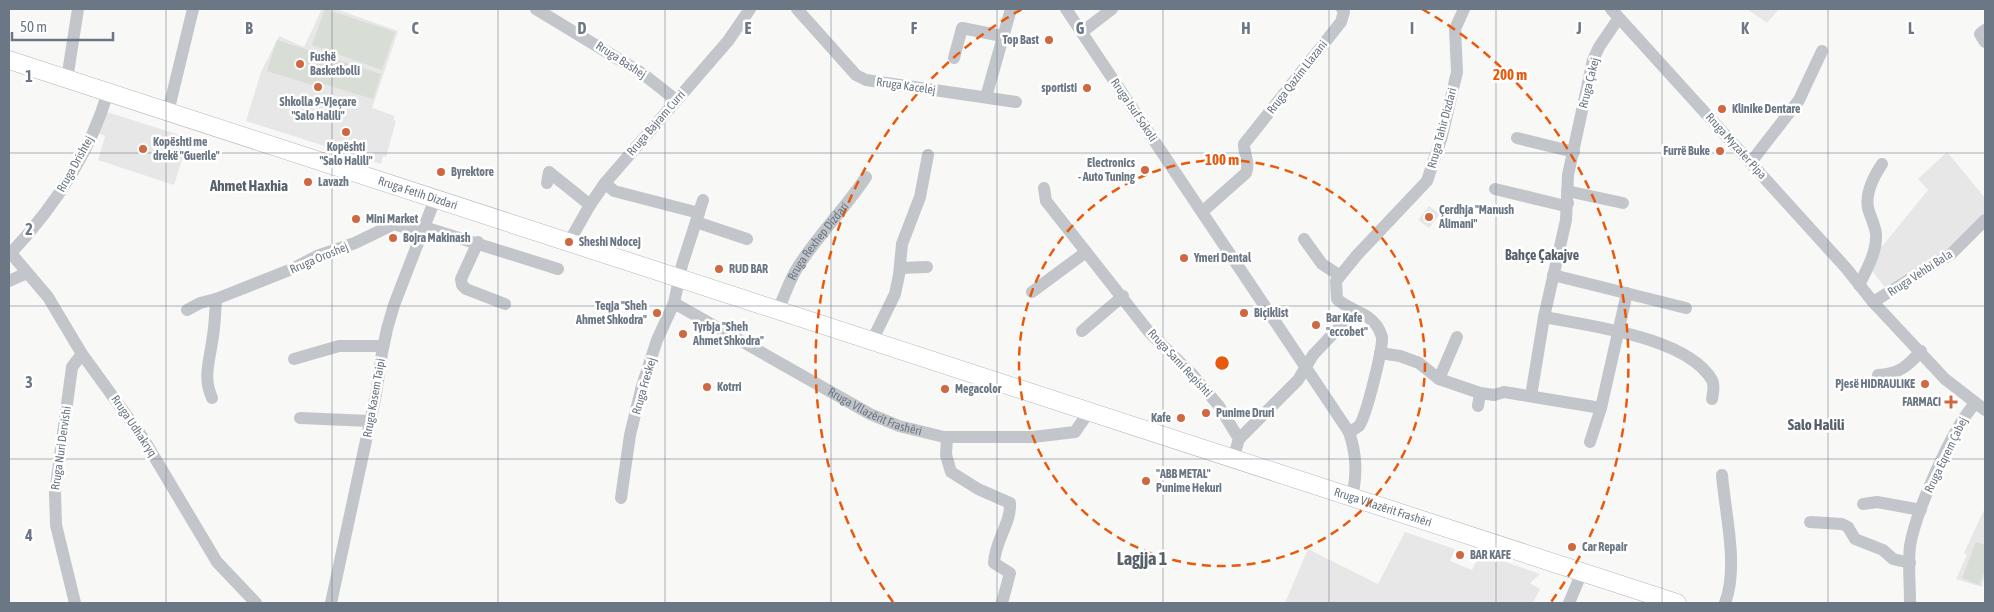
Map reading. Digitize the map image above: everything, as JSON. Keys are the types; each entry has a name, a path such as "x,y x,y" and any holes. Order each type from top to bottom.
{"main road":[{"name":"Rruga Fetih Dizdari","path":"9,60 569,242"},
{"path":"569,242 871,342"},
{"name":"Rruga Vllazërit Frashëri","path":"871,342 1677,603"}],"street":[{"path":"67,79 78,9"},
{"path":"168,112 193,9"},
{"name":"Rruga Bashej","path":"536,9 643,74 676,100"},
{"name":"Rruga Bajram Curri","path":"569,242 605,183 728,41 750,9"},
{"name":"Rruga Kacelej","path":"797,9 856,75 866,80 1016,102"},
{"name":"Rruga Isuf Sokoli","path":"1066,9 1349,432 1356,453 1357,474 1352,498"},
{"path":"1082,32 1112,9"},
{"name":"Rruga Qazim Llazani","path":"1202,212 1246,173 1249,165 1244,144 1341,22 1344,12 1342,9"},
{"name":"Rruga Tahir Dizdari","path":"1339,275 1421,189 1429,176 1457,72 1456,29 1464,9"},
{"path":"986,97 1002,36 1015,10"},
{"name":"Rruga Çakej","path":"1531,396 1544,317 1568,197 1574,152 1593,60 1615,14"},
{"name":"Rruga Myzafer Pipa","path":"1615,14 1750,162 1873,302 1922,351 1946,379 1980,407"},
{"path":"954,58 962,28 1002,36"},
{"path":"1985,30 1980,34 1985,42"},
{"path":"1750,162 1799,100 1822,50"},
{"name":"Rruga Drishtej","path":"10,252 72,174 102,111 108,92"},
{"path":"1517,138 1574,152"},
{"path":"871,342 890,309 900,268 902,244 920,196 928,155"},
{"path":"1859,284 1872,258 1876,244 1876,232 1868,200 1872,182 1882,164"},
{"path":"547,183 549,172 590,205"},
{"name":"Rruga Rexhep Dizdari","path":"778,310 800,264 866,177"},
{"path":"605,183 614,191 698,218 747,239"},
{"name":"Rruga Sami Repishti","path":"1044,188 1046,201 1123,296 1149,332 1192,374 1219,406 1239,439"},
{"path":"1495,189 1560,204 1568,197 1623,202"},
{"name":"Rruga Kasem Taipi","path":"331,603 370,420 383,346 394,305 435,198"},
{"path":"680,278 703,200"},
{"name":"Rruga Vehbi Bala","path":"1873,302 1911,277 1930,269 1951,254 1973,235 1985,220"},
{"name":"Rruga Oroshej","path":"187,310 200,302 216,299 292,270 317,256 354,243 394,224 423,230"},
{"path":"423,230 478,242 558,269"},
{"path":"1304,239 1322,264 1339,275 1335,290 1337,299 1352,310 1360,311 1378,327 1382,336 1380,353 1365,412 1359,426 1349,432"},
{"path":"478,242 461,279 462,285 466,289 505,304"},
{"name":"Rruga Udhakryq","path":"10,252 48,297 82,354 142,438 184,504 213,556 232,580 256,603"},
{"path":"1032,292 1086,252"},
{"path":"900,268 927,267"},
{"path":"9,280 27,273"},
{"path":"1553,275 1686,308"},
{"name":"Rruga Freskej","path":"621,498 630,435 642,386 657,340 674,303 680,278"},
{"path":"1590,442 1601,408 1620,332 1627,292"},
{"path":"1082,331 1123,296"},
{"path":"212,398 208,388 206,372 212,342 216,299"},
{"name":"Rruga Vllazërit Frashëri","path":"674,303 870,414 921,432 947,437 1033,437 1075,432 1088,413"},
{"path":"1232,459 1239,439 1298,380 1317,350 1348,318 1352,310"},
{"path":"1544,317 1620,332 1672,347 1697,365 1712,380 1714,387 1712,399"},
{"path":"1438,379 1456,336"},
{"path":"294,359 339,346 383,346"},
{"path":"1878,375 1894,374 1900,371 1910,364 1922,351"},
{"path":"1380,353 1400,356 1419,364 1438,379 1480,393 1494,395 1504,392 1601,408"},
{"name":"Rruga Nuri Dervishi","path":"76,603 56,525 54,492 72,367 82,354"},
{"path":"1478,406 1480,393"},
{"name":"Rruga Eqrem Çabej","path":"1910,603 1910,546 1920,510 1954,434 1966,413 1980,407"},
{"path":"300,418 370,420"},
{"path":"947,437 946,455 950,472 978,489 1010,503 1010,511 994,554 994,563 1010,573 1002,603"},
{"path":"1722,475 1729,532 1730,568 1725,603"},
{"path":"1863,504 1877,502 1920,510"},
{"path":"1810,522 1842,524 1848,527 1855,540 1883,550 1893,559 1910,563"},
{"path":"1569,603 1582,572"}],"shaded area":[{"name":"Shkolla 9-Vjeçare \"Salo Halili\"","path":"322,9 336,9 398,31 372,108 395,116 393,120 396,121 386,157 383,156 381,164 246,121 261,72 279,36 304,47"},
{"path":"325,9 395,32 382,70 312,45"},
{"path":"1747,9 1779,9 1767,23"},
{"path":"277,40 381,74 373,99 324,84 322,88 267,71"},
{"name":"Kopështi me drekë \"Guerile\"","path":"107,112 189,138 174,185 98,160 105,136 98,133"},
{"path":"1947,152 1985,198 1985,215 1960,242 1887,290 1870,268 1875,255 1928,190 1918,179"},
{"name":"Çerdhja \"Manush Alimani\"","path":"1429,206 1440,214 1429,228 1418,220"},
{"path":"1985,508 1985,575 1982,587 1956,579 1967,555 1964,553"},
{"path":"1405,532 1455,549 1450,561 1472,570 1480,553 1540,574 1530,583 1540,589 1533,603 1285,603 1308,549 1378,584"},
{"path":"1976,542 1985,545 1985,570 1979,585 1962,578"}],"place":[{"name":"Top Bast","path":"1049,40"},
{"name":"Fushë Basketbolli","path":"300,64"},
{"name":"Shkolla 9-Vjeçare \"Salo Halili\"","path":"318,87"},
{"name":"sportisti","path":"1087,88"},
{"name":"Klinike Dentare","path":"1722,109"},
{"name":"Kopështi \"Salo Halili\"","path":"346,132"},
{"name":"Kopështi me drekë \"Guerile\"","path":"143,149"},
{"name":"Furrë Buke","path":"1720,151"},
{"name":"Electronics - Auto Tuning","path":"1145,170"},
{"name":"Byrektore","path":"441,172"},
{"name":"Lavazh","path":"308,182"},
{"name":"Çerdhja \"Manush Alimani\"","path":"1429,217"},
{"name":"Mini Market","path":"356,219"},
{"name":"Bojra Makinash","path":"393,238"},
{"name":"Sheshi Ndocej","path":"569,242"},
{"name":"Ymeri Dental","path":"1184,258"},
{"name":"RUD BAR","path":"719,269"},
{"name":"Teqja \"Sheh Ahmet Shkodra\"","path":"657,313"},
{"name":"Biçiklist","path":"1244,313"},
{"name":"Bar Kafe \"eccobet\"","path":"1316,325"},
{"name":"Tyrbja \"Sheh Ahmet Shkodra\"","path":"683,334"},
{"name":"Pjesë HIDRAULIKE","path":"1925,384"},
{"name":"Kotrri","path":"707,387"},
{"name":"Megacolor","path":"945,389"},
{"name":"FARMACI","path":"1951,402"},
{"name":"Punime Druri","path":"1206,413"},
{"name":"Kafe","path":"1181,418"},
{"name":"\"ABB METAL\" Punime Hekuri","path":"1146,481"},
{"name":"Car Repair","path":"1572,547"},
{"name":"BAR KAFE","path":"1460,555"}],"district":[{"name":"Ahmet Haxhia","path":"249,186"},
{"name":"Bahçe Çakajve","path":"1542,255"},
{"name":"Salo Halili","path":"1816,425"},
{"name":"Lagjja 1","path":"1142,559"}]}
